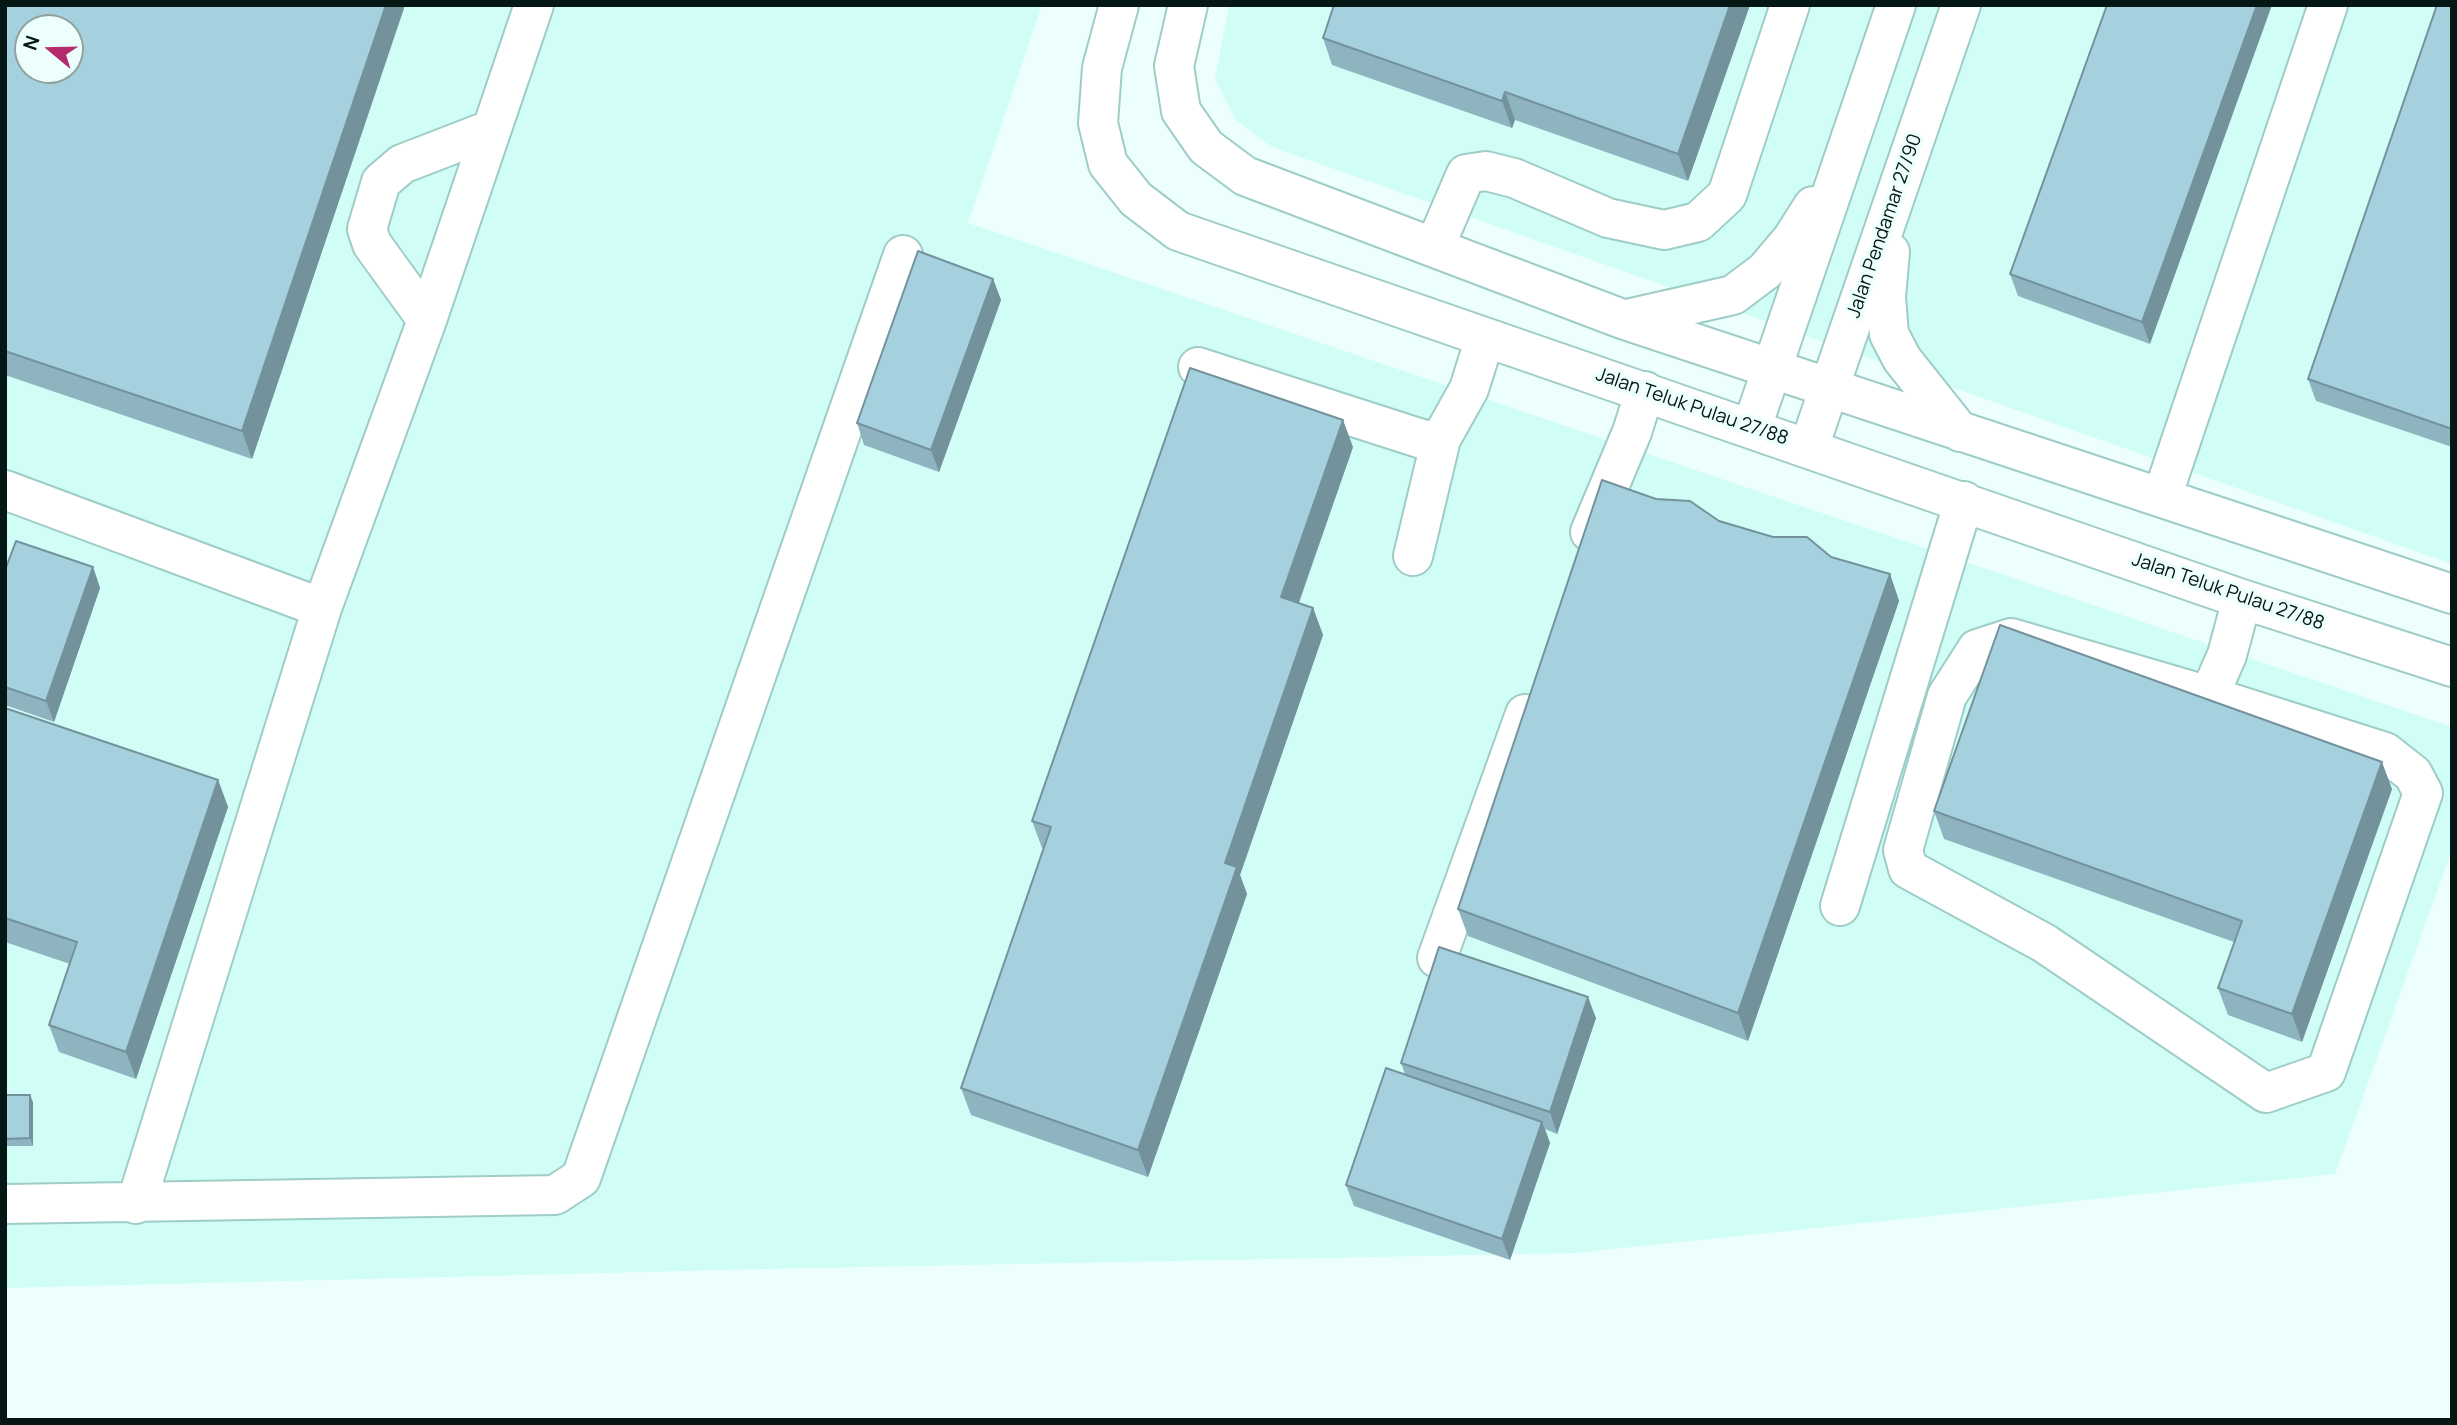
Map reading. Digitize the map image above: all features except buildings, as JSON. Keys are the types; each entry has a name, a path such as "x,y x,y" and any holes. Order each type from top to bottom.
{"street":[{"path":"136,1204 322,608 427,320 534,5"},
{"name":"Jalan Teluk Pulau 27/88","path":"1119,5 1102,68 1098,123 1108,164 1136,199 1178,231 1964,500 2242,599 2452,667"},
{"path":"1188,5 1174,66 1181,111 1206,147 1245,176 1625,320 2452,594"},
{"path":"1435,246 1466,174 1486,171 1514,178 1608,218 1664,230 1698,222 1727,195 1790,5"},
{"path":"1752,427 1896,5"},
{"name":"Jalan Pendamar 27/90","path":"1809,447 1961,5"},
{"path":"2162,497 2329,5"},
{"path":"427,320 369,237 367,229 381,182 402,164 491,130"},
{"path":"1625,320 1733,295 1765,271 1792,239 1843,159"},
{"path":"1904,171 1889,262 1886,297 1889,334 1902,359 1960,432"},
{"path":"5,1204 136,1204 555,1195 581,1178 903,255"},
{"path":"1413,556 1441,439 1469,389 1485,338"},
{"path":"1198,367 1425,440 1441,439"},
{"path":"1579,564 1632,432 1645,391"},
{"path":"5,490 322,608"},
{"path":"1840,906 1964,500"},
{"path":"2208,696 2227,654 2242,599"},
{"path":"2011,638 2208,696 2385,752 2413,774 2423,793 2326,1072 2266,1093 2044,943 1908,869 1903,850 1947,696 1977,649 2011,638"},
{"path":"1437,958 1536,682"}],"shaded area":[{"path":"5,5 1042,5 968,223 2452,727 2452,850 2335,1174 1575,1253 763,1269 5,1288"},
{"path":"1229,5 2452,5 2452,564 1272,147 1235,119 1215,79"}]}
